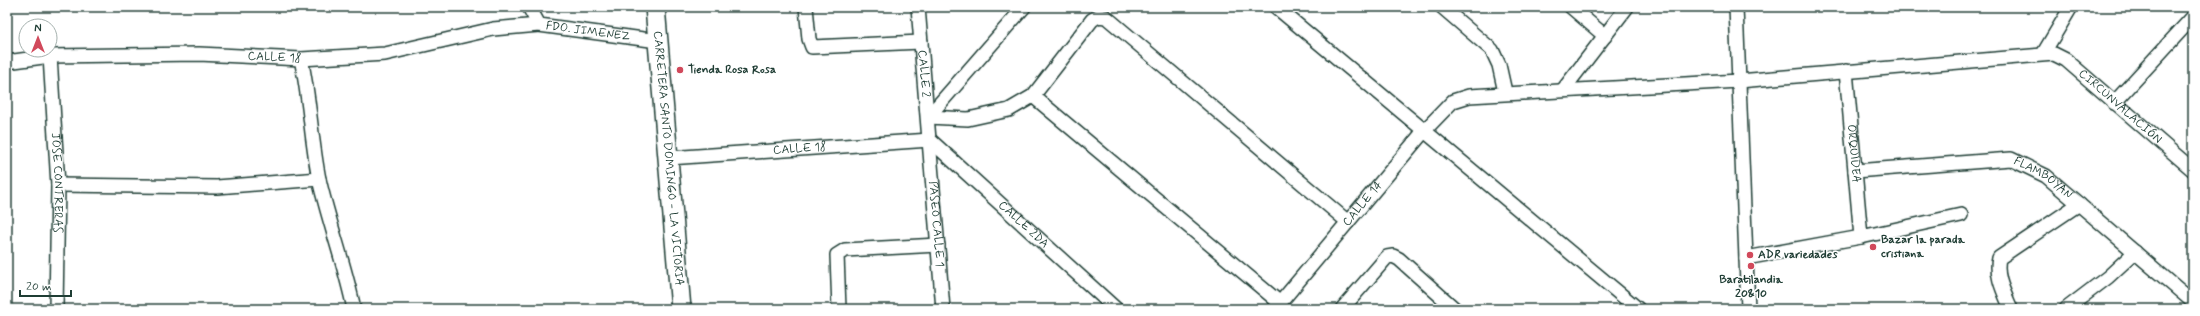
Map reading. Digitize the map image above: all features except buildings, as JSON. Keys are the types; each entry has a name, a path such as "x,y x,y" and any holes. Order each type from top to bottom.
{"main road":[{"name":"CARRETERA SANTO DOMINGO - LA VICTORIA","path":"655,7 681,309"}],"street":[{"name":"FDO. JIMENEZ","path":"529,7 539,25 658,41"},
{"path":"806,7 809,39 812,47 921,42"},
{"name":"CALLE 2","path":"918,7 930,140"},
{"path":"928,117 1024,7"},
{"path":"1276,7 1638,309"},
{"path":"1442,7 1492,50 1499,65 1505,92"},
{"path":"1571,7 1605,36"},
{"path":"1563,90 1627,7"},
{"path":"1736,7 1748,309"},
{"path":"2042,54 2071,7"},
{"path":"928,117 968,119 1009,110 1033,96 1092,20 1098,16 1106,17 1348,222"},
{"path":"2114,102 2193,17"},
{"name":"CALLE 18","path":"58,56 199,54 301,59 385,54 493,29 539,25"},
{"name":"CIRCUNVALACIÓN","path":"1454,101 1469,96 1505,92 1739,81 2054,54 2066,60 2193,170"},
{"name":"CALLE 18","path":"7,62 36,58"},
{"name":"JOSE CONTRERAS","path":"50,58 58,185 56,309"},
{"path":"301,59 306,83 319,179 349,283 354,309"},
{"name":"ORQUIDEA","path":"1846,71 1861,237"},
{"path":"1033,96 1278,306"},
{"name":"CALLE 14","path":"1278,306 1424,131 1454,101"},
{"name":"CALLE 18","path":"669,158 930,140"},
{"name":"PASEO CALLE 1","path":"930,140 943,309"},
{"name":"CALLE 2DA","path":"930,140 1116,309"},
{"name":"FLAMBOYAN","path":"1855,171 2011,159 2046,176 2193,302"},
{"path":"58,185 218,187 319,179"},
{"path":"2011,309 1998,276 1997,268 1999,258 2079,204"},
{"path":"1746,258 1861,237 1961,215"},
{"path":"839,309 837,255 840,252 845,250 938,245"},
{"path":"2066,309 2108,277 2135,252"},
{"path":"1342,309 1387,257 1393,256 1399,259 1455,309"}],"place":[{"name":"Tienda Rosa Rosa","path":"680,70"},
{"name":"Bazar la parada cristiana","path":"1873,247"},
{"name":"ADR variedades","path":"1750,255"},
{"name":"Baratilandia 20&10","path":"1751,266"}]}
